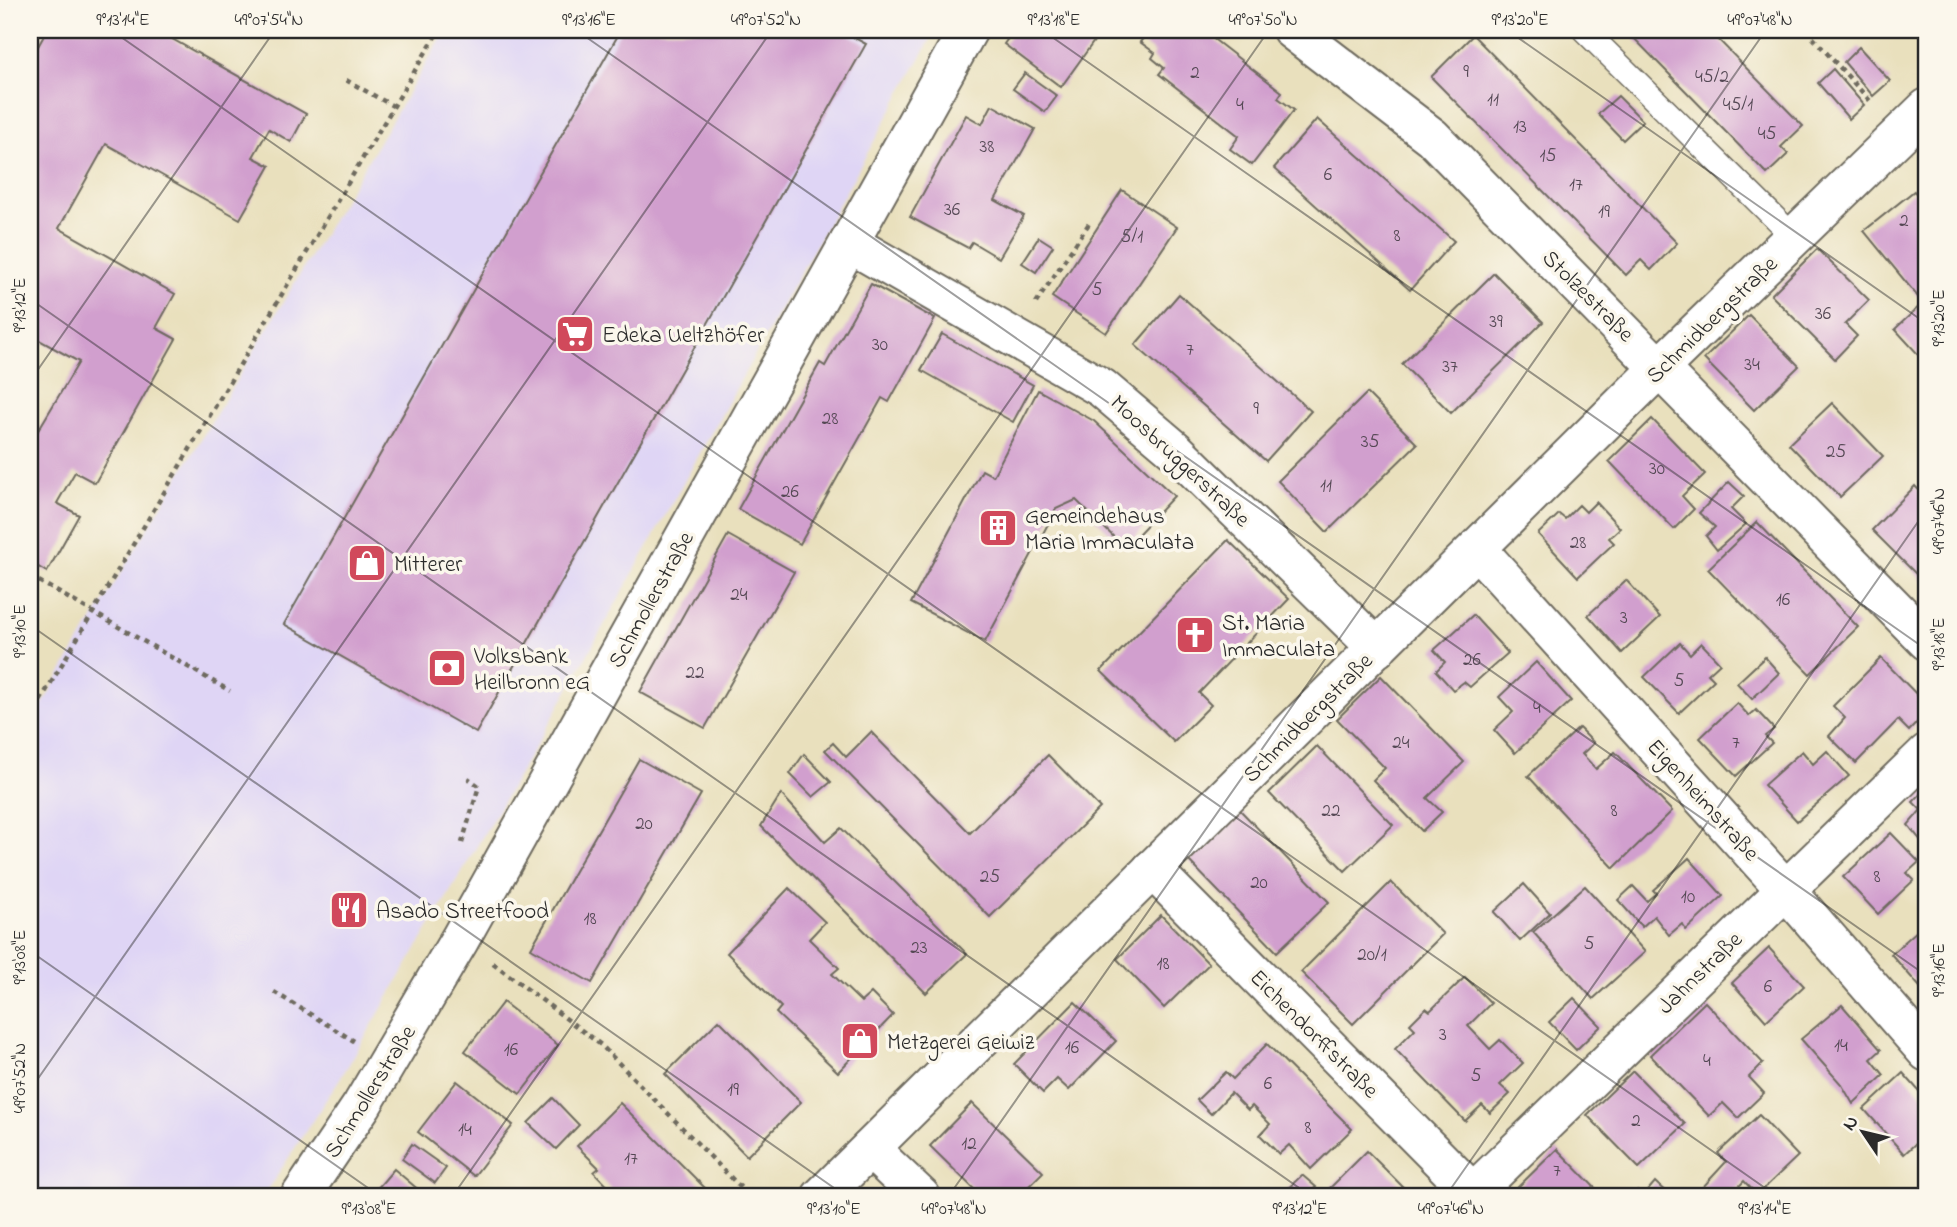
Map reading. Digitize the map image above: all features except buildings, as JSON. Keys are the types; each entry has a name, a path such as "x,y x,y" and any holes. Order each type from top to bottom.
{"street":[{"name":"Schmollerstraße","path":"300,1197 388,1062 460,939 968,30"},
{"name":"Stolzestraße","path":"1292,30 1432,137 1927,641"},
{"name":"Schmidbergstraße","path":"821,1197 1660,367 1795,238 1916,130"},
{"name":"Moosbruggerstraße","path":"849,243 1014,335 1102,388 1132,411 1377,648"},
{"name":"Eigenheimstraße","path":"1478,549 1785,889 1927,1052"},
{"name":"Jahnstraße","path":"1475,1195 1927,753"},
{"name":"Eichendorffstraße","path":"1152,869 1475,1195"},
{"path":"870,1149 921,1197"}],"lane":[{"name":"Schmidbergstraße","path":"1584,30 1795,238"}],"path":[{"path":"30,718 439,30"},
{"path":"1806,30 1916,130"},
{"path":"346,80 393,106"},
{"path":"1014,335 1090,222"},
{"path":"30,576 230,691"},
{"path":"460,939 601,1045 750,1197"},
{"path":"274,992 388,1062"}],"shaded area":[{"path":"446,30 936,30 555,713 348,1066 263,1197 30,1197 30,725"}],"place":[{"name":"Edeka Ueltzhöfer","path":"575,334"},
{"name":"Gemeindehaus Maria Immaculata","path":"998,528"},
{"name":"Mitterer","path":"367,563"},
{"name":"St. Maria Immaculata","path":"1195,635"},
{"name":"Volksbank Heilbronn eG","path":"447,668"},
{"name":"Asado Streetfood","path":"349,910"},
{"name":"Metzgerei Geiwiz","path":"860,1041"}]}
